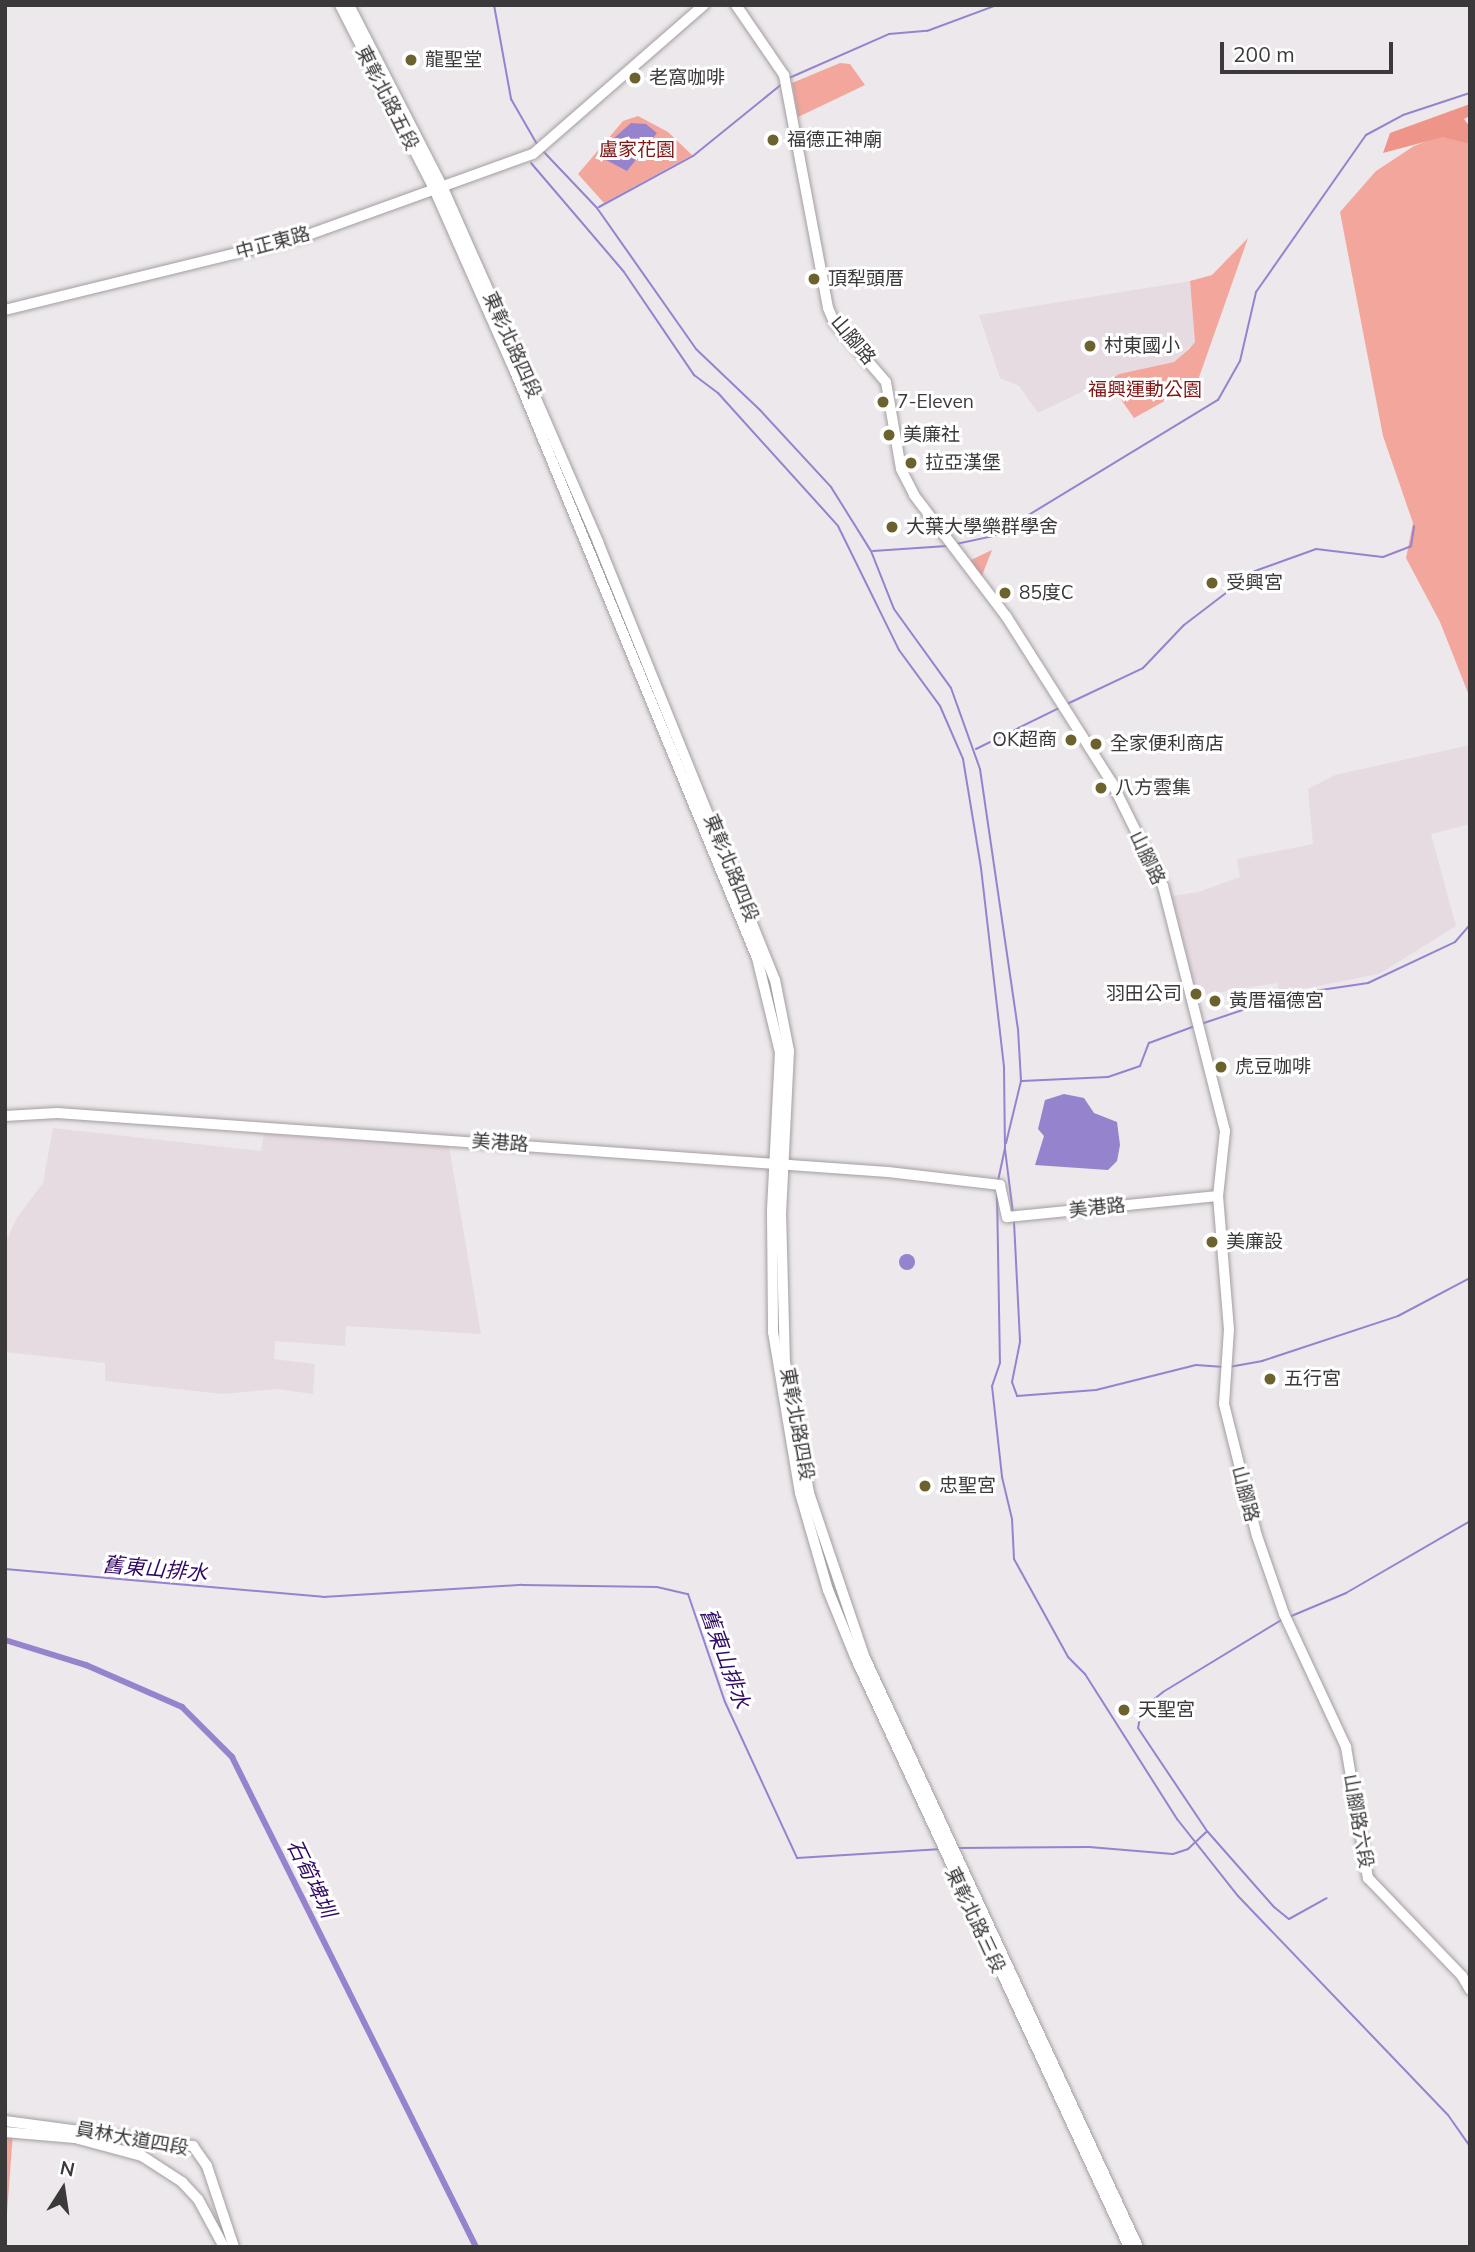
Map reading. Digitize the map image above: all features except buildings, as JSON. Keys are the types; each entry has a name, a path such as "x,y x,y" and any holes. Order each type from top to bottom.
{"street":[{"name":"東彰北路五段","path":"340,5 439,190"},
{"name":"東彰北路五段","path":"349,5 439,190"},
{"name":"中正東路","path":"5,310 302,237 533,154 549,144 704,5"},
{"name":"山腳路","path":"736,5 785,78 828,308 834,322 886,382 901,469 914,495 1006,616 1112,783 1163,886 1225,1130 1219,1196 1229,1329 1224,1368 1224,1404 1231,1441 1288,1624"},
{"name":"東彰北路四段","path":"439,190 687,772 772,1005 780,1052 773,1332 779,1386 800,1493 834,1590"},
{"name":"美港路","path":"5,1116 57,1113 778,1164 997,1185 1007,1217 1219,1196"},
{"name":"東彰北路三段","path":"834,1590 941,1846 1129,2247"},
{"name":"東彰北路三段","path":"834,1590 944,1834 1138,2247"},
{"name":"山腳路六段","path":"1288,1624 1346,1747 1368,1878 1462,1976 1470,1990"},
{"name":"員林大道四段","path":"5,2121 193,2146 207,2166 234,2247"},
{"name":"員林大道四段","path":"5,2132 75,2138 142,2156 182,2182 198,2199 224,2247"}],"shaded area":[{"path":"1470,104 1470,116 1464,119 1470,127 1470,144 1443,137 1383,153 1390,133"},
{"path":"631,123 646,124 657,133 627,171 606,160 605,146"},
{"name":"村東國小","path":"1190,281 1195,342 1174,362 1119,374 1038,413 1019,386 1000,378 979,315"},
{"path":"1470,745 1470,824 1431,834 1456,926 1379,974 1297,990 1280,992 1277,983 1197,996 1172,896 1198,892 1240,877 1237,859 1313,844 1308,789 1335,775"},
{"path":"1064,1094 1084,1098 1094,1113 1117,1122 1120,1145 1117,1161 1108,1170 1035,1165 1044,1136 1038,1129 1045,1100"},
{"path":"53,1128 261,1151 264,1134 449,1146 481,1334 346,1326 345,1346 275,1341 274,1359 315,1364 313,1394 277,1389 222,1394 105,1381 105,1363 5,1352 5,1243 18,1216 43,1183"},
{"path":"907,1254 915,1262 907,1270 899,1262"}],"green space":[{"path":"840,63 850,64 865,85 798,117 792,83"},
{"name":"盧家花園","path":"638,116 668,132 692,155 604,203 578,174 623,121"},
{"path":"1470,125 1470,698 1440,622 1406,558 1413,523 1383,436 1340,212 1376,171 1414,146"},
{"name":"福興運動公園","path":"1248,238 1197,383 1134,418 1108,381 1119,374 1174,362 1189,349 1195,342 1190,281 1212,275"},
{"path":"992,550 981,578 971,560"},
{"path":"5,2132 13,2132 5,2240"}],"waterway":[{"path":"494,5 511,99 538,146"},
{"path":"789,78 889,34 927,31 997,5"},
{"path":"599,207 693,156 782,84"},
{"path":"956,544 994,536 1218,400 1240,361 1256,292 1366,135 1403,115 1470,93"},
{"path":"542,150 597,208 696,349 760,410 831,487 871,551 894,609 951,688 980,769 1018,1029 1021,1081 1006,1143"},
{"path":"531,163 624,272 694,375 718,393 838,526 899,650 940,706 963,759 981,868 1004,1068 1005,1148 998,1181"},
{"path":"1067,704 1143,668 1184,625 1255,571 1316,549 1383,557 1411,546 1414,526"},
{"path":"873,551 947,546"},
{"path":"976,749 1059,708"},
{"path":"1201,1024 1287,995 1368,983 1455,942 1470,925"},
{"path":"1022,1081 1108,1077 1140,1066 1149,1043 1195,1026"},
{"path":"1005,1149 1013,1213"},
{"path":"997,1193 1000,1363 992,1386 1002,1477 1012,1519 1014,1559 1068,1657 1085,1674 1177,1819 1238,1896 1448,2115 1470,2146"},
{"path":"1014,1222 1020,1342 1012,1382 1017,1396 1096,1390 1196,1365 1224,1367"},
{"path":"1229,1367 1262,1361 1398,1316 1470,1278"},
{"path":"1289,1617 1346,1593 1470,1521"},
{"name":"舊東山排水","path":"5,1569 323,1597 522,1585 657,1587 688,1594 725,1702 797,1858 942,1849"},
{"path":"1283,1619 1163,1692 1141,1710 1138,1728 1207,1831 1274,1907 1289,1919 1327,1898"},
{"name":"石筍埤圳","path":"5,1640 86,1665 182,1707 232,1757 476,2247"},
{"name":"舊東山排水","path":"958,1848 1089,1847 1173,1854 1188,1849 1207,1831"}],"place":[{"name":"龍聖堂","path":"411,60"},
{"name":"老窩咖啡","path":"635,78"},
{"name":"福德正神廟","path":"773,140"},
{"name":"頂犁頭厝","path":"814,279"},
{"name":"村東國小","path":"1090,346"},
{"name":"7-Eleven","path":"883,402"},
{"name":"美廉社","path":"889,435"},
{"name":"拉亞漢堡","path":"911,463"},
{"name":"大葉大學樂群學舍","path":"892,527"},
{"name":"受興宮","path":"1212,583"},
{"name":"85度C","path":"1005,593"},
{"name":"OK超商","path":"1071,740"},
{"name":"全家便利商店","path":"1096,744"},
{"name":"八方雲集","path":"1101,788"},
{"name":"羽田公司","path":"1196,994"},
{"name":"黃厝福德宮","path":"1215,1001"},
{"name":"虎豆咖啡","path":"1221,1067"},
{"name":"美廉設","path":"1212,1242"},
{"name":"五行宮","path":"1270,1379"},
{"name":"忠聖宮","path":"925,1486"},
{"name":"天聖宮","path":"1124,1710"}]}
